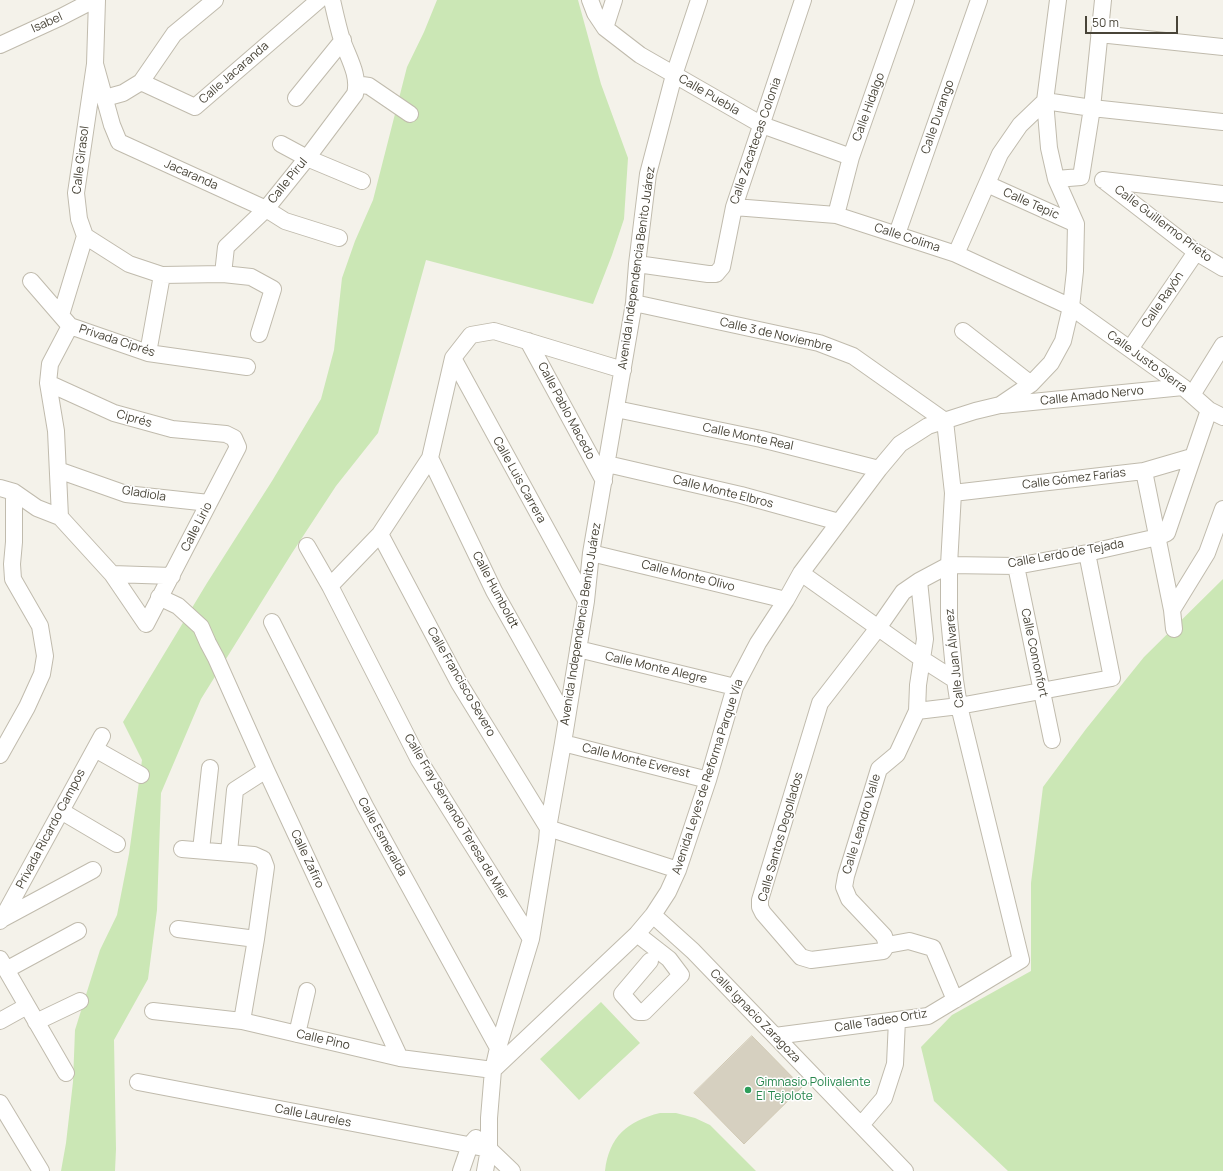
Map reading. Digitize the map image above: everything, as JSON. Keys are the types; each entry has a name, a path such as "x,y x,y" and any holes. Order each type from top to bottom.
{"street":[{"name":"Isabel","path":"0,44 61,18 95,0"},
{"name":"Calle Girasol","path":"85,236 79,219 76,193 95,64 95,0"},
{"path":"106,98 123,93 141,82 174,34 215,0"},
{"name":"Calle Jacaranda","path":"141,82 195,107 319,0"},
{"path":"332,0 356,79 357,87 362,85 369,86 410,114"},
{"name":"Calle Puebla","path":"590,0 595,13 605,28 640,55 762,125 851,157"},
{"path":"605,28 614,0"},
{"name":"Avenida Independencia Benito Juárez","path":"485,1171 489,1149 489,1118 493,1070 498,1048 531,939 586,601 591,553 634,303 637,264 648,174 674,75 699,0"},
{"name":"Calle Zacatecas Colonia","path":"637,264 708,274 716,274 722,267 734,207 803,0"},
{"name":"Calle Hidalgo","path":"836,215 851,157 906,0"},
{"name":"Calle Durango","path":"897,234 979,0"},
{"name":"Avenida Leyes de Reforma Parque Vía","path":"493,1070 637,934 653,915 668,892 678,870 708,780 735,686 758,643 786,600 801,573 879,469 900,444 928,426 975,411 1000,405 1031,384 1051,363 1062,341 1071,307 1075,271 1076,224 1064,200 1056,179 1049,148 1046,101 1058,0"},
{"path":"1081,177 1092,108 1099,34 1104,0"},
{"path":"1099,34 1223,47"},
{"path":"296,98 343,40"},
{"name":"Jacaranda","path":"95,64 106,98 112,125 119,142 266,208 286,221 339,238"},
{"name":"Calle Pirul","path":"224,274 226,247 266,208 307,158 355,94 357,87"},
{"path":"956,254 1000,154 1020,125 1046,101 1092,108 1223,122"},
{"path":"281,144 307,158 362,181"},
{"path":"1056,179 1081,177 1223,194"},
{"name":"Calle Guillermo Prieto","path":"1103,180 1196,252 1223,268"},
{"name":"Calle Tepic","path":"987,184 1076,224"},
{"name":"Calle Colima","path":"734,207 836,215 956,254 1071,307"},
{"path":"60,517 56,431 48,383 50,364 66,320 85,236 129,264 162,275 224,274 251,277 272,288 259,334"},
{"name":"Calle Rayón","path":"1130,349 1196,252"},
{"path":"148,353 162,275"},
{"name":"Privada Ciprés","path":"31,281 66,320 148,353 247,367"},
{"name":"Calle 3 de Noviembre","path":"634,303 819,343 853,356 945,421"},
{"name":"Calle Justo Sierra","path":"1071,307 1188,391 1216,413"},
{"path":"330,586 380,534 430,458 453,358 471,335 494,331 623,370"},
{"path":"963,331 1031,384"},
{"name":"Calle Pablo Macedo","path":"528,341 604,481"},
{"path":"1188,391 1223,345"},
{"name":"Calle Luis Carrera","path":"453,358 586,601"},
{"name":"Ciprés","path":"48,383 114,413 172,429 226,434"},
{"name":"Calle Amado Nervo","path":"1000,405 1188,391"},
{"name":"Calle Monte Real","path":"616,410 761,440 879,469"},
{"path":"1158,537 1167,533 1192,457 1216,413"},
{"name":"Calle Juan Álvarez","path":"945,421 953,493 949,564 949,618 955,680 959,706 1021,960"},
{"name":"Calle Lirio","path":"112,574 146,624 238,447 234,438 226,434"},
{"name":"Calle Gómez Farías","path":"953,493 1144,471 1192,457"},
{"name":"Calle Humboldt","path":"430,458 494,591 566,719"},
{"name":"Calle Monte Elbros","path":"607,464 741,495 839,522"},
{"name":"Gladiola","path":"58,470 126,494 209,503"},
{"path":"1144,471 1172,610 1174,630"},
{"path":"7,490 37,508 60,517 112,574 172,576"},
{"path":"0,755 27,707 42,674 45,656 40,626 6,566 14,542 7,490"},
{"path":"1172,610 1207,553 1223,509"},
{"name":"Calle Francisco Severo","path":"380,534 459,683 548,828"},
{"name":"Calle Lerdo de Tejada","path":"949,564 1016,566 1087,553 1158,537"},
{"name":"Calle Fray Servando Teresa de Mier","path":"307,546 330,586 419,760 531,939"},
{"name":"Calle Monte Olivo","path":"591,553 786,600"},
{"path":"916,711 959,706 1112,678 1087,553"},
{"name":"Calle Santos Degollados","path":"949,564 903,592 878,628 820,703 760,900 760,907 763,913 800,957 811,960 882,951 887,945 909,941 933,948 955,1000"},
{"name":"Calle Comonfort","path":"1016,566 1052,740"},
{"path":"801,573 922,659 955,680"},
{"name":"Calle Leandro Valle","path":"887,945 884,936 849,899 844,887 846,876 879,769 898,754 916,711 918,685 925,639 919,581"},
{"name":"Calle Zafiro","path":"159,597 178,606 201,627 400,1058"},
{"name":"Calle Esmeralda","path":"272,622 365,806 498,1048"},
{"name":"Calle Monte Alegre","path":"578,649 735,686"},
{"name":"Privada Ricardo Campos","path":"1,920 98,742 141,775"},
{"name":"Calle Monte Everest","path":"563,743 708,780"},
{"path":"201,850 210,768"},
{"path":"229,852 235,790 266,770"},
{"path":"61,811 118,844"},
{"path":"548,828 678,870"},
{"path":"182,849 254,855 262,859 266,867 256,939 242,1021"},
{"path":"1,920 93,870"},
{"name":"Calle Ignacio Zaragoza","path":"653,915 693,951 905,1171"},
{"path":"178,929 256,939"},
{"path":"66,1073 3,964 78,931"},
{"path":"637,934 669,959 681,975 644,1012 638,1012 622,994 650,961"},
{"name":"Calle Tadeo Ortiz","path":"775,1036 928,1016 1021,960"},
{"path":"297,1034 307,991"},
{"path":"36,1022 80,1001"},
{"path":"0,1021 27,1006"},
{"name":"Calle Pino","path":"153,1011 242,1021 400,1058 493,1070"},
{"path":"861,1125 884,1098 894,1064 897,1020"},
{"name":"Calle Laureles","path":"138,1082 489,1149"},
{"path":"0,1103 41,1171"},
{"path":"461,1171 470,1145 489,1118"},
{"path":"489,1149 512,1171"}],"green space":[{"path":"437,0 578,0 601,84 628,158 624,219 593,304 426,260 378,433 336,486 292,553 201,699 161,793 157,910 148,979 114,1040 115,1171 61,1171 66,1143 73,1082 75,1030 100,950 117,915 129,854 142,760 123,722 321,399 334,350 342,278 355,241 373,200 407,67 424,32"},
{"path":"1223,579 1223,1171 1008,1171 934,1101 921,1047 952,1015 1031,971 1031,883 1043,787 1086,729 1144,657"},
{"path":"601,1002 640,1043 579,1100 540,1059"},
{"path":"660,1113 676,1113 695,1118 710,1125 756,1171 605,1171 607,1159 611,1149 615,1140 622,1132 629,1126 648,1116"}],"building":[{"name":"Gimnasio Polivalente El Tejolote","path":"752,1036 802,1087 744,1144 694,1093"}],"place":[{"name":"Gimnasio Polivalente El Tejolote","path":"748,1090"}]}
